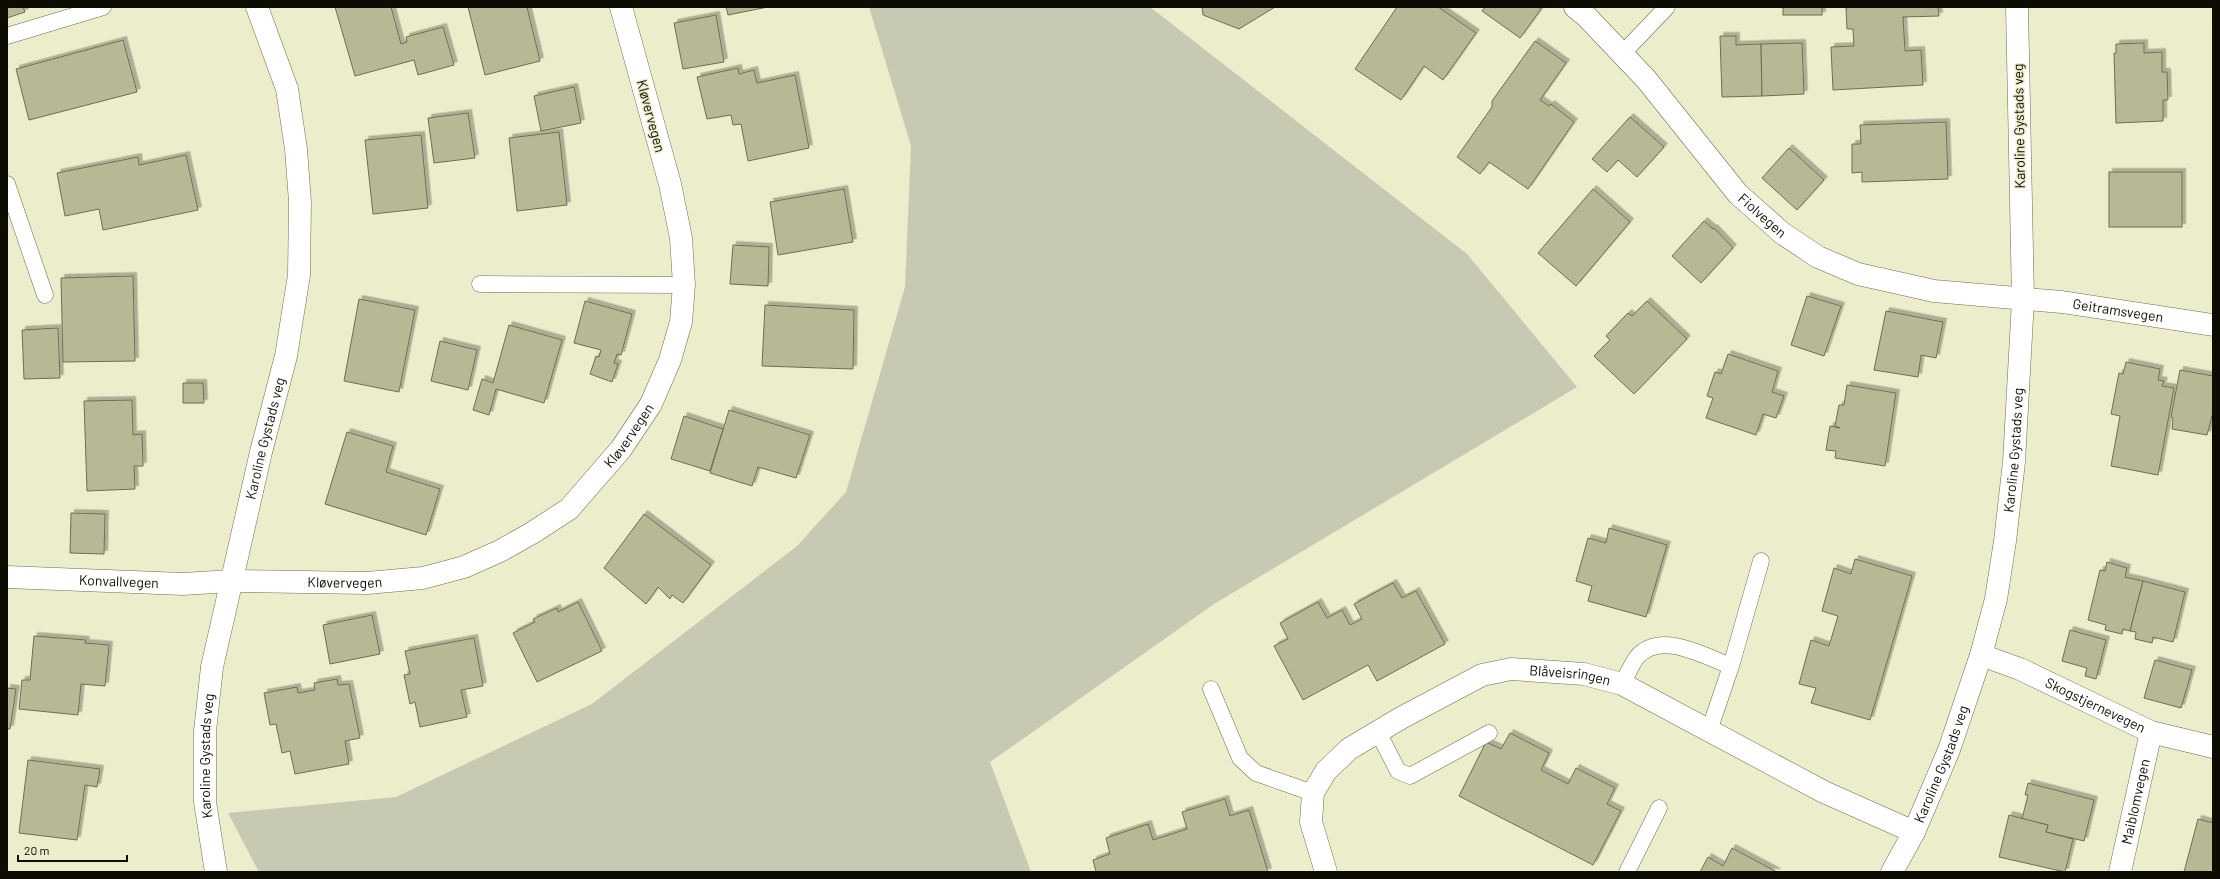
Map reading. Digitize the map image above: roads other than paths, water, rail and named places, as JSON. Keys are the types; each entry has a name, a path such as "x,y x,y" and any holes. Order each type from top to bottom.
{"street":[{"name":"Karoline Gystads veg","path":"216,872 205,802 205,731 212,667 261,452 286,356 299,275 300,202 296,149 287,89 257,7"},
{"name":"Kløvervegen","path":"232,582 368,583 423,578 464,567 500,551 532,533 569,509 621,449 651,404 670,360 681,322 684,285 681,238 670,184 621,7"},
{"name":"Fiolvegen","path":"1575,7 1586,16 1646,79 1738,194 1782,233 1818,257 1858,274 1898,284 1934,291 2023,300"},
{"name":"Karoline Gystads veg","path":"1892,872 1914,832 1949,750 1981,655 1996,599 2005,540 2014,462 2023,300 2017,7"},
{"name":"Geitramsvegen","path":"2023,300 2062,302 2213,325"},
{"name":"Konvallvegen","path":"7,577 183,584 232,582"},
{"name":"Skogstjernevegen","path":"1981,655 2020,669 2152,732 2213,748"},
{"name":"Blåveisringen","path":"1326,872 1311,822 1313,793 1326,771 1344,754 1378,732 1482,675 1511,669 1584,674 1622,684 1824,792 1914,832"},
{"name":"Maiblomvegen","path":"2120,872 2152,732"}],"lane":[{"path":"7,36 103,7"},
{"path":"1622,54 1667,7"},
{"path":"7,184 45,295"},
{"path":"480,284 684,285"},
{"path":"1709,731 1731,666 1761,561"},
{"path":"1622,684 1637,658 1648,648 1657,644 1673,645 1731,666"},
{"path":"1211,689 1240,758 1256,773 1313,793"},
{"path":"1378,732 1398,771 1410,776 1489,733"},
{"path":"1627,872 1660,808"}]}
